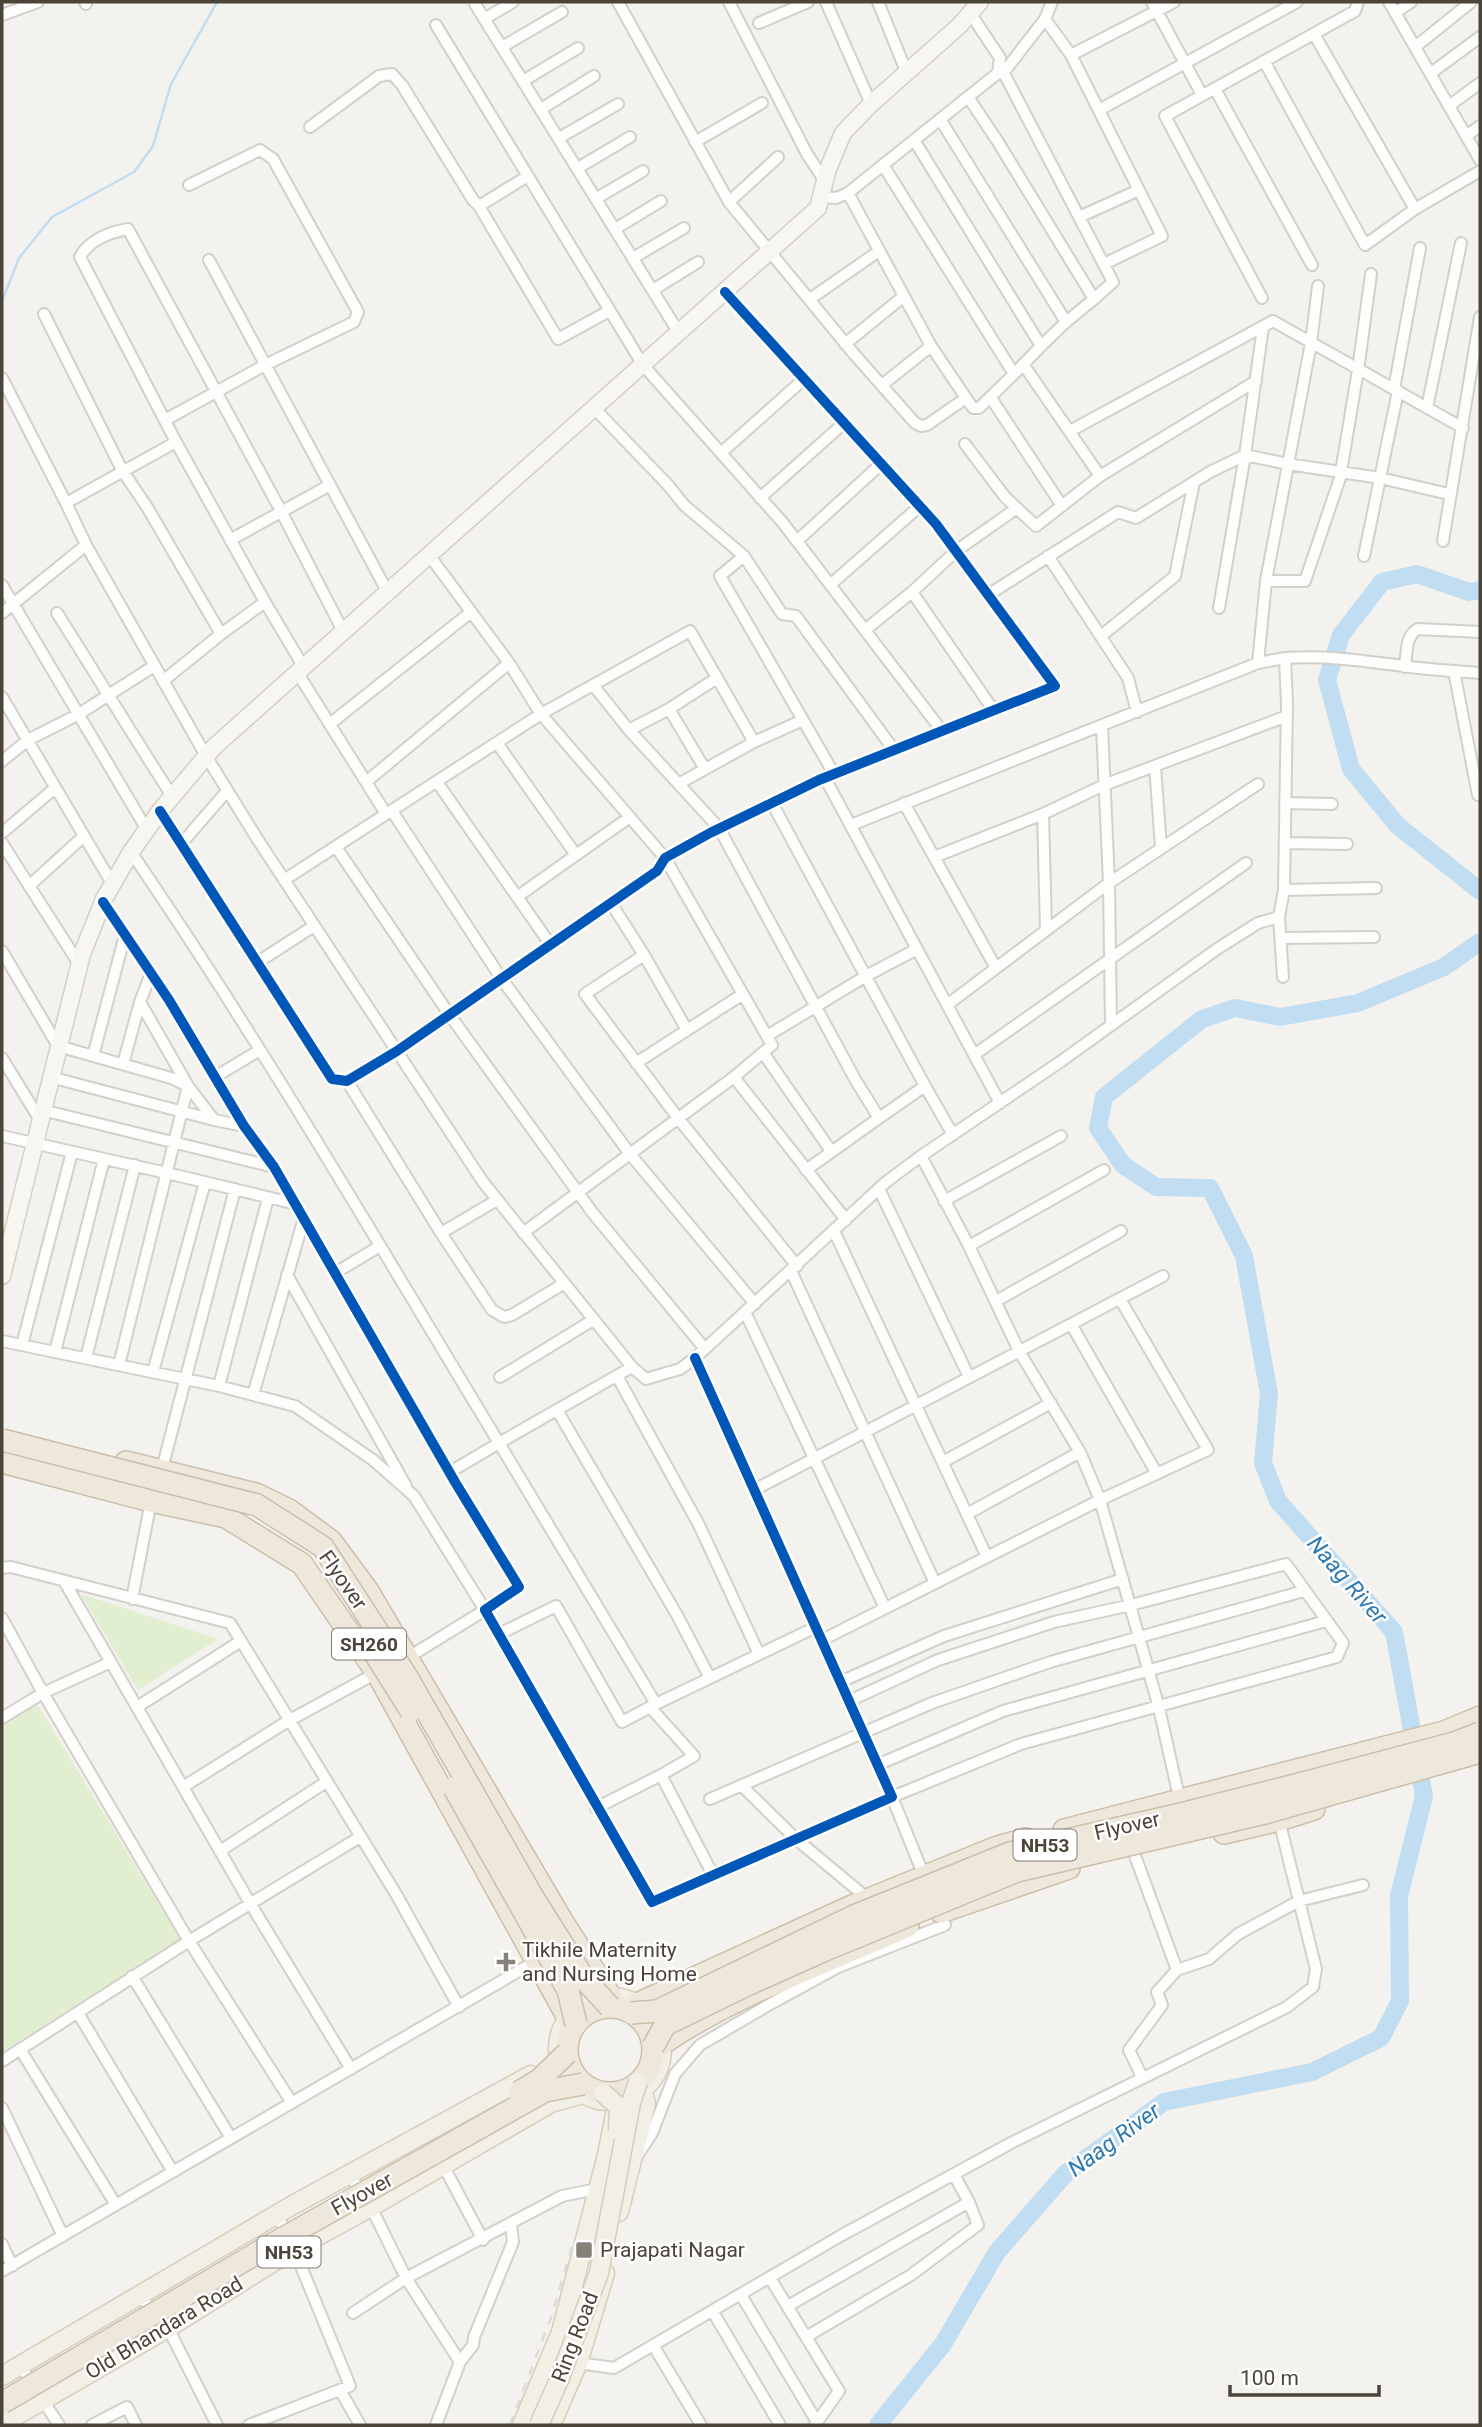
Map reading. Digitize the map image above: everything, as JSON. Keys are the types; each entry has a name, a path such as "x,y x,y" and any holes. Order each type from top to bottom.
{"highway":[{"path":"2,1432 256,1494 289,1510 331,1541 368,1591 409,1658 610,2002 572,2021"},
{"name":"Flyover","path":"2,1440 257,1505 323,1547 407,1677 534,1899 585,1980 610,2002 634,2009 657,2011 854,1916 1010,1853 1198,1810 1480,1734"},
{"name":"Flyover","path":"2,1454 255,1519 313,1558 407,1703 568,1990 572,2021 562,2052 539,2080 254,2242 2,2390"},
{"name":"SH260","path":"2,1462 151,1502 226,1517 302,1564 377,1673 572,2021"},
{"name":"NH53","path":"634,2009 852,1906 997,1846 1346,1759 1373,1749 1444,1732 1480,1717"},
{"path":"1444,1732 1454,1768"},
{"name":"Flyover","path":"2,2403 262,2250 545,2091 594,2093 628,2089 642,2092 646,2072 665,2025 823,1951 1017,1871 1265,1813 1480,1752"},
{"name":"NH53","path":"657,2046 695,2022 767,1988 940,1913 1053,1872 1279,1820 1480,1758"},
{"path":"750,1954 767,1988"},
{"path":"634,2009 657,2046"},
{"path":"562,2052 575,2075 594,2093"}],"main road":[{"path":"551,2425 578,2362 599,2299 629,2167 642,2092 695,2022"},
{"name":"NH53","path":"2,2376 415,2136 532,2074 562,2052"},
{"name":"Ring Road","path":"539,2425 599,2273 631,2103 642,2092"},
{"name":"Ring Road","path":"522,2425 561,2332 615,2112 594,2093"},
{"name":"Ring Road","path":"529,2425 587,2272 619,2126 618,2107 594,2093"},
{"name":"Old Bhandara Road","path":"2,2424 167,2328 294,2249 551,2103 594,2093"}],"street":[{"path":"2,15 38,2"},
{"path":"484,19 513,2"},
{"path":"618,2 729,202 845,344 915,423 921,426 927,425 966,398"},
{"path":"729,2 823,189 836,198 848,193 998,73 1045,19 1052,2"},
{"path":"759,23 808,2"},
{"path":"826,2 870,104"},
{"path":"878,2 906,71"},
{"path":"1071,55 1154,6 1174,2"},
{"path":"1099,110 1297,2"},
{"path":"1262,298 1165,116 1355,11 1358,2"},
{"path":"1389,2 1480,160"},
{"path":"1395,13 1410,2"},
{"path":"1415,47 1471,2"},
{"path":"475,4 679,333"},
{"path":"1154,6 1202,95"},
{"path":"2,1276 79,964 103,902 131,852 160,811 206,756 300,669 818,208 843,133 870,104 959,26 975,7 1000,58 1002,68 1113,282 1066,322 976,410 931,346 848,193"},
{"path":"502,47 562,12"},
{"path":"1045,19 1071,55 1162,236 1104,264"},
{"path":"436,25 643,366 797,541 942,731"},
{"path":"1314,34 1415,209"},
{"path":"1431,73 1479,40"},
{"path":"523,81 578,48"},
{"path":"1264,61 1365,245 1415,209 1480,171"},
{"path":"310,127 379,76 392,74 402,85 473,200 479,205 558,339 609,311"},
{"path":"541,110 594,76"},
{"path":"1449,106 1480,83"},
{"path":"1215,89 1312,265"},
{"path":"968,97 1094,299"},
{"path":"695,142 762,103"},
{"path":"559,138 618,104"},
{"path":"940,119 1066,322"},
{"path":"1466,136 1480,126"},
{"path":"578,169 630,137"},
{"path":"914,140 1041,346"},
{"path":"164,420 265,365 354,322 358,312 272,159 260,150 190,185"},
{"path":"729,202 778,157"},
{"path":"883,165 1014,374"},
{"path":"597,198 643,171"},
{"path":"479,205 528,176"},
{"path":"1080,217 1139,190"},
{"path":"615,229 661,201"},
{"path":"633,258 684,228"},
{"path":"343,631 128,229 107,234 85,249 80,257 164,420 300,669 366,782 501,978 630,1154 755,1304"},
{"path":"1427,408 1461,243"},
{"path":"1364,556 1420,248"},
{"path":"810,299 879,251"},
{"path":"209,260 387,591"},
{"path":"653,290 698,262"},
{"path":"1266,581 1305,581 1341,473 1371,274"},
{"path":"1258,663 1266,581 1311,343 1318,286"},
{"path":"160,811 332,1079 348,1081 397,1051 657,871 665,858 719,828 830,776 1055,686 956,551 919,506 725,292"},
{"path":"845,344 904,296"},
{"path":"44,314 122,470 147,507 221,634"},
{"path":"1443,541 1480,317"},
{"path":"1070,431 1273,321 1463,428"},
{"path":"1219,608 1263,327"},
{"path":"882,385 931,346"},
{"path":"1024,364 1100,476"},
{"path":"2,378 89,551"},
{"path":"721,453 804,379"},
{"path":"965,444 1005,497 1036,526 1100,476 1256,381"},
{"path":"991,398 1062,506"},
{"path":"594,408 684,505 744,556 782,614 796,616 894,750"},
{"path":"760,498 844,423"},
{"path":"66,503 176,442"},
{"path":"988,595 1118,512 1136,518 1194,482 1245,455 1380,478 1449,494"},
{"path":"797,541 881,464"},
{"path":"1101,636 1175,576 1194,482"},
{"path":"230,540 330,485"},
{"path":"830,585 919,506"},
{"path":"865,630 912,592 956,551 1017,508"},
{"path":"2,613 86,545 227,791 497,1200 632,1367 646,1379 680,1369 695,1358 879,1189 921,1156 1217,949 1258,923 1279,917"},
{"path":"429,555 509,663 541,714 665,858 772,1045 734,1077 523,1233"},
{"path":"744,556 720,576 803,720 851,825 1000,1103"},
{"path":"1048,556 1128,678 1137,712"},
{"path":"2,585 147,830"},
{"path":"912,592 994,710"},
{"path":"163,681 265,602"},
{"path":"331,723 471,612"},
{"path":"57,613 127,728 173,796"},
{"path":"1405,667 1411,632 1418,629 1480,632"},
{"path":"284,880 541,714 690,631 754,742"},
{"path":"851,825 1258,663 1311,656 1480,673"},
{"path":"1283,977 1279,917 1284,890 1287,716 1285,658"},
{"path":"366,782 509,663"},
{"path":"2,761 28,740 79,714 154,666"},
{"path":"1454,671 1479,796"},
{"path":"629,730 669,709 717,678"},
{"path":"593,685 629,730 719,828 878,1118"},
{"path":"2,696 113,885"},
{"path":"669,709 705,769"},
{"path":"934,857 1043,814 1104,785 1287,716"},
{"path":"680,783 754,742 803,720"},
{"path":"1102,727 1109,883 1111,1025"},
{"path":"497,743 576,855"},
{"path":"1155,766 1161,848"},
{"path":"436,782 550,944"},
{"path":"947,1005 1109,883 1258,784"},
{"path":"2,833 55,788"},
{"path":"182,843 227,791"},
{"path":"772,803 953,1135"},
{"path":"904,803 996,968"},
{"path":"1285,803 1332,804"},
{"path":"1043,814 1046,929"},
{"path":"517,897 630,817"},
{"path":"29,886 84,836"},
{"path":"2,843 79,964"},
{"path":"1285,843 1347,844"},
{"path":"336,847 449,1014 579,1193 705,1349"},
{"path":"131,852 260,1050 380,1246 653,1706 694,1756 597,1808"},
{"path":"974,1055 1246,863"},
{"path":"1284,890 1376,888"},
{"path":"103,902 244,1126 274,1167 519,1587 409,1658 288,1721 183,1787"},
{"path":"611,903 687,1030"},
{"path":"258,962 314,926"},
{"path":"93,1056 125,935"},
{"path":"1280,938 1374,937"},
{"path":"767,1036 866,976 917,949"},
{"path":"2,951 58,1046 123,1063 188,1086"},
{"path":"644,955 585,994 794,1269 864,1433 935,1583"},
{"path":"123,1063 150,973"},
{"path":"636,1063 743,994"},
{"path":"140,1002 188,1086 214,1119"},
{"path":"215,1077 260,1050"},
{"path":"764,1054 831,1151"},
{"path":"2,1058 41,1115 174,1141 274,1167"},
{"path":"50,1077 244,1126"},
{"path":"734,1077 846,1220"},
{"path":"348,1081 441,1233 492,1310 504,1317 512,1315 563,1284"},
{"path":"119,1365 188,1086"},
{"path":"806,1170 925,1086"},
{"path":"2,1136 296,1204"},
{"path":"944,1201 1061,1136"},
{"path":"22,1345 72,1152"},
{"path":"921,1156 969,1246 1019,1351 1080,1452 1100,1500 1149,1670 1180,1802 1198,1838"},
{"path":"55,1352 104,1159"},
{"path":"86,1358 135,1165"},
{"path":"969,1246 1104,1170"},
{"path":"153,1372 205,1182"},
{"path":"162,1469 235,1189"},
{"path":"879,1189 969,1377"},
{"path":"219,1386 268,1198"},
{"path":"441,1233 497,1200"},
{"path":"253,1395 304,1218"},
{"path":"834,1231 987,1557"},
{"path":"996,1301 1121,1231"},
{"path":"335,1273 380,1246"},
{"path":"287,1275 410,1493 485,1610 652,1902 1021,1744 1158,1704 1337,1657 1343,1643 1286,1564 1131,1605 1054,1622 938,1660 849,1701"},
{"path":"754,1490 1163,1276"},
{"path":"822,1640 1100,1500 1208,1450 1119,1298"},
{"path":"746,1312 885,1608"},
{"path":"500,1377 593,1320"},
{"path":"1071,1324 1157,1474"},
{"path":"2,1341 219,1386 295,1406 373,1460 410,1493"},
{"path":"629,2167 652,2133 675,2074 700,2045 838,1967 945,1925 892,1797 695,1358"},
{"path":"450,1472 632,1367"},
{"path":"617,1376 699,1525 759,1654"},
{"path":"943,1462 1051,1403"},
{"path":"557,1410 677,1615 710,1678"},
{"path":"967,1514 1080,1452"},
{"path":"132,1599 151,1502"},
{"path":"2,1568 12,1567 230,1623 396,1894 459,2007"},
{"path":"840,1682 944,1636 1123,1579"},
{"path":"64,1581 250,1903 351,2069"},
{"path":"710,1799 932,1703 1050,1661 1304,1591"},
{"path":"499,1634 556,1606 622,1722 816,1627"},
{"path":"2,1618 189,1941 292,2104"},
{"path":"877,1765 1003,1711 1326,1621"},
{"path":"137,1707 241,1641"},
{"path":"2,1718 43,1693 111,1662"},
{"path":"661,1775 713,1875"},
{"path":"220,1851 326,1782"},
{"path":"741,1785 796,1839 867,1898 924,1876"},
{"path":"578,2362 614,2368 842,2235 1142,2077 1209,2047 1287,2007 1313,1987 1316,1969 1279,1820"},
{"path":"2,2061 132,1976 360,1837"},
{"path":"1134,1853 1177,1970"},
{"path":"1142,2077 1129,2050 1162,2005 1157,1992 1177,1970 1209,1959 1238,1934 1299,1901 1363,1885"},
{"path":"2,2244 7,2268 536,1961"},
{"path":"132,1976 231,2138"},
{"path":"78,2012 173,2172"},
{"path":"20,2049 116,2205"},
{"path":"2,2108 63,2236"},
{"path":"443,2165 483,2240"},
{"path":"350,2175 371,2207 406,2278 460,2362"},
{"path":"806,2337 911,2275 978,2225 954,2175"},
{"path":"353,2313 406,2278 483,2240 562,2196 597,2189"},
{"path":"788,2306 969,2202"},
{"path":"249,2425 350,2386 294,2249 291,2235 275,2216"},
{"path":"436,2425 460,2362 473,2345 513,2242 510,2225"},
{"path":"741,2295 816,2424 839,2390 770,2278"},
{"path":"141,2296 167,2328 217,2425"},
{"path":"713,2312 780,2425"},
{"path":"653,2345 701,2425"},
{"path":"20,2365 59,2425"},
{"path":"340,2390 360,2425"},
{"path":"92,2425 127,2407 136,2425"}],"green space":[{"path":"81,1594 218,1639 138,1690"},
{"path":"37,1704 180,1939 2,2052 2,1727"}],"waterway":[{"path":"2,301 19,258 52,217 134,172 153,146 171,84 217,2"},
{"name":"Naag River","path":"1480,590 1469,592 1417,574 1382,582 1341,635 1327,680 1351,769 1398,826 1480,891"},
{"name":"Naag River","path":"878,2425 943,2344 997,2252 1066,2173 1164,2102 1312,2072 1381,2038 1400,2001 1399,1896 1424,1796 1394,1632 1278,1501 1263,1463 1269,1394 1244,1256 1210,1188 1156,1187 1123,1165 1098,1128 1104,1097 1202,1019 1235,1008 1280,1017 1358,1003 1444,967 1480,942"}],"railway":[{"path":"510,2425 552,2315 573,2243"}],"cycle path":[{"path":"160,811 332,1079 347,1081 397,1051 657,871 665,858 819,780 1055,686 936,524 725,292"},
{"path":"103,902 169,1000 244,1126 274,1167 455,1482 519,1587 485,1610 652,1902 892,1797 695,1358"}],"place":[{"name":"Tikhile Maternity and Nursing Home","path":"506,1962"},
{"name":"Prajapati Nagar","path":"584,2250"}]}
